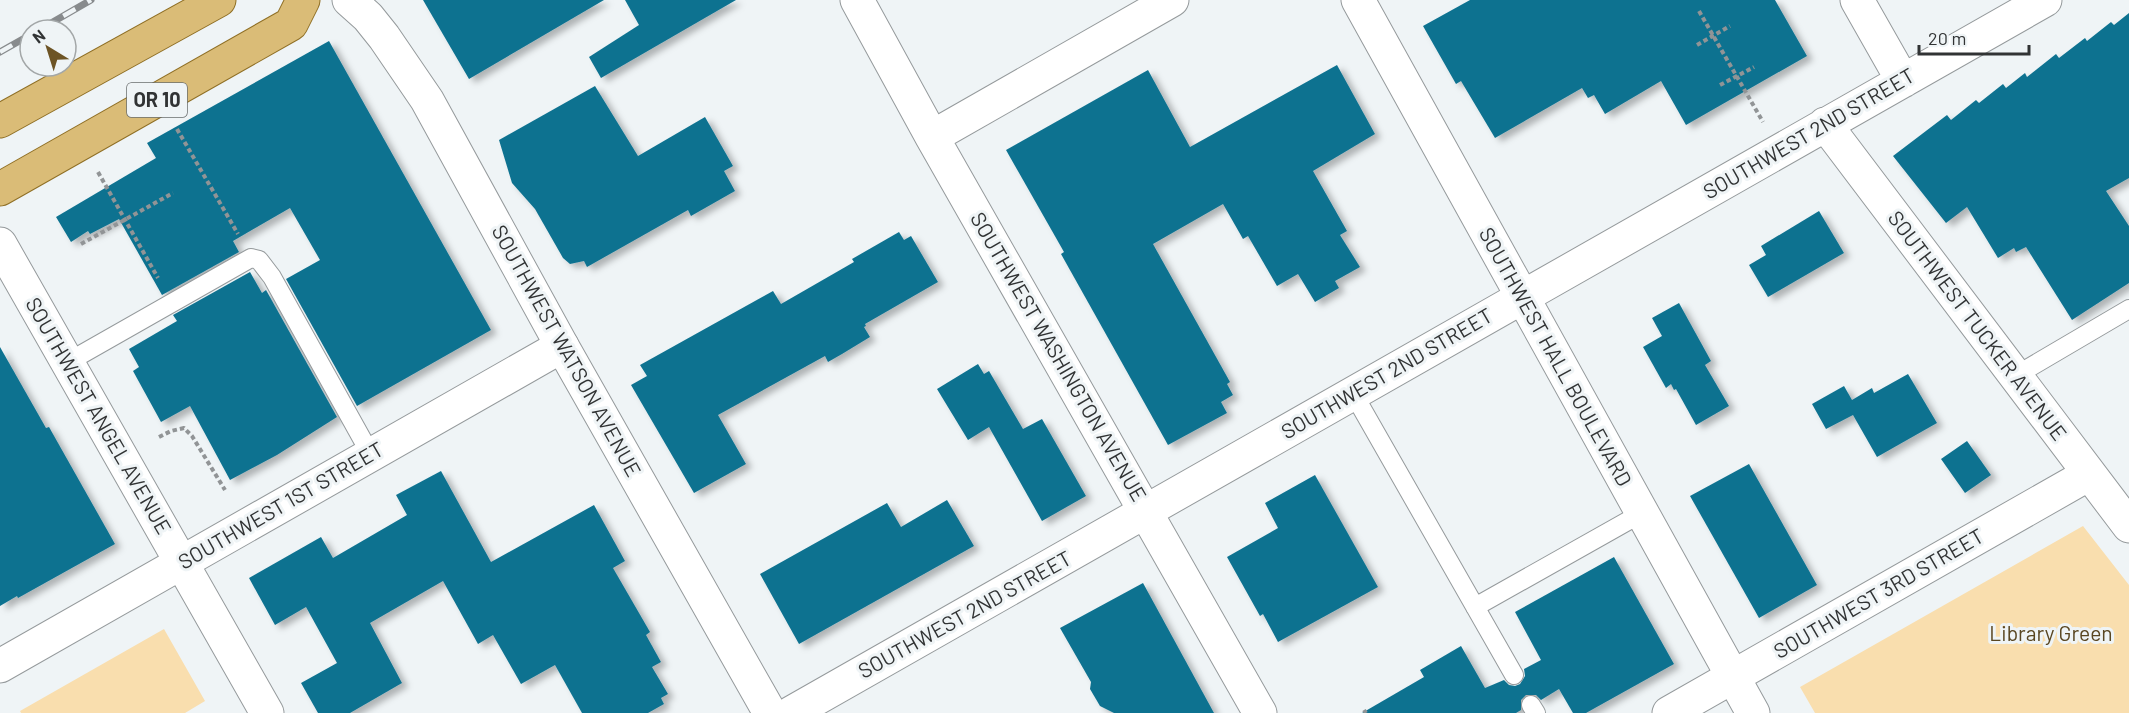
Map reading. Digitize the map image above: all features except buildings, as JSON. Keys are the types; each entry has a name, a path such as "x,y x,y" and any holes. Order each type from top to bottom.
{"main road":[{"name":"OR 10","path":"0,121 219,0"},
{"name":"OR 10","path":"0,189 291,24 303,0"}],"street":[{"name":"SOUTHWEST WATSON AVENUE","path":"349,0 368,17 384,37 427,100 562,346 770,713"},
{"name":"SOUTHWEST WASHINGTON AVENUE","path":"857,0 932,137 1260,713"},
{"path":"932,137 1172,0"},
{"name":"SOUTHWEST HALL BOULEVARD","path":"1358,0 1753,713"},
{"path":"1857,0 1903,81"},
{"name":"SOUTHWEST 2ND STREET","path":"791,713 2045,0"},
{"name":"SOUTHWEST TUCKER AVENUE","path":"1826,124 2089,474 2126,518"},
{"name":"SOUTHWEST ANGEL AVENUE","path":"0,244 267,713"},
{"name":"SOUTHWEST 1ST STREET","path":"0,666 562,346"},
{"name":"SOUTHWEST 3RD STREET","path":"1669,713 2089,474"}],"lane":[{"path":"68,362 251,258 259,260 272,277 371,455"},
{"path":"2015,376 2129,309"},
{"path":"1353,393 1514,675"},
{"path":"1475,607 1642,513"}],"path":[{"path":"1699,11 1779,151"},
{"path":"1697,45 1730,26"},
{"path":"1720,85 1754,66"},
{"path":"171,120 251,258"},
{"path":"94,164 172,303"},
{"path":"81,244 173,193"},
{"path":"159,437 184,428 192,436 225,490"}],"green space":[{"name":"Library Green","path":"2083,526 2129,585 2129,713 1815,713 1800,687"},
{"path":"164,629 205,701 185,713 21,713 20,711"}],"railway":[{"path":"60,18 91,0"},
{"path":"0,52 18,42"}]}
